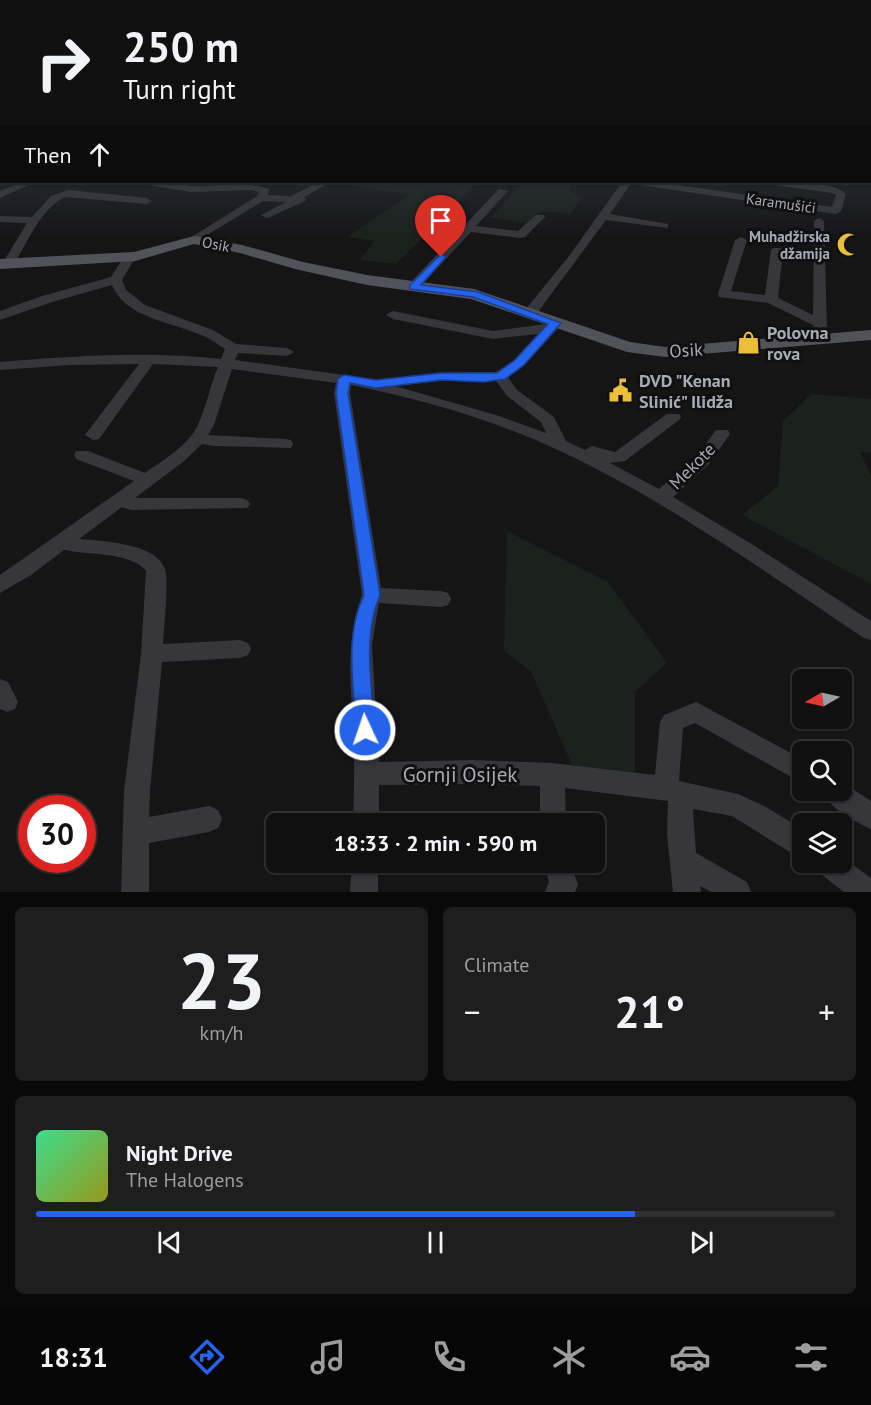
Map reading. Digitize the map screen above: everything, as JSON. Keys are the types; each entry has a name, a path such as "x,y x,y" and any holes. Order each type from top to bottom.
{"main road":[{"name":"Osik","path":"4,264 135,255 194,240 242,249 300,266 414,287 474,294 530,313 552,326 627,347 665,352 820,331 871,335"}],"street":[{"path":"0,195 28,183"},
{"path":"155,183 191,189 253,187 265,191 261,198"},
{"path":"295,197 324,183"},
{"path":"530,313 573,259 626,183"},
{"name":"Karamušići","path":"647,183 836,211 840,191 781,183"},
{"path":"414,287 503,191"},
{"name":"Osik","path":"4,264 35,220 51,202 64,194 147,201"},
{"path":"261,198 295,197 301,199 283,205 266,215"},
{"name":"Osik","path":"194,240 261,198"},
{"path":"604,216 664,226"},
{"path":"468,228 521,235 540,217"},
{"path":"0,219 35,220"},
{"path":"819,221 820,331"},
{"name":"Osik","path":"741,240 724,294 771,300 820,331"},
{"path":"771,300 777,250"},
{"path":"0,316 47,298 116,280 127,261 135,255"},
{"path":"116,280 131,302 146,310 203,330 229,356 376,384 471,412 561,445 661,497 871,632"},
{"name":"Osik","path":"393,315 494,334 552,326"},
{"path":"376,384 441,377 500,376 526,356 552,326"},
{"path":"0,366 48,361 149,360 287,352"},
{"path":"0,585 177,458 198,438 212,411 229,356"},
{"path":"93,435 149,360"},
{"path":"500,376 512,393 548,420 561,445"},
{"path":"344,379 342,393 372,595 363,614 360,643 368,774 366,813"},
{"path":"561,445 574,445 614,459 673,417"},
{"name":"Mekote","path":"661,497 688,476 710,453 722,434"},
{"path":"198,438 213,441 285,444"},
{"path":"82,455 147,480"},
{"path":"117,500 131,504 241,504"},
{"path":"61,543 86,548 119,550 148,561 154,565 156,570 152,654 137,791 135,892"},
{"path":"372,595 441,599"},
{"path":"152,654 240,649"},
{"path":"687,892 682,860 680,818 674,791 672,722 696,712 792,766"},
{"name":"Gornji Osijek","path":"368,774 473,772 552,775 674,791 732,803 792,838"},
{"path":"552,775 553,813"},
{"path":"849,801 871,816"},
{"path":"135,833 209,819"},
{"path":"682,860 737,892"},
{"path":"364,892 365,873"},
{"path":"559,892 564,885 560,873"},
{"path":"841,873 867,892"}],"shaded area":[{"path":"276,183 328,183 318,186"},
{"path":"338,183 477,183 396,264 360,260 374,241 347,237 409,195"},
{"path":"522,183 573,183 569,191 583,197 570,214 541,211 530,224 491,217"},
{"path":"811,394 871,399 871,453 860,452 871,475 871,584 742,515 778,486 783,421"},
{"path":"507,531 608,582 667,663 635,692 635,777 572,765 531,671 504,651"}],"place":[{"name":"Muhadžirska džamija","path":"848,245"},
{"name":"Polovna rova","path":"749,342"},
{"name":"DVD \"Kenan Slinić\" Ilidža","path":"621,390"}],"route":[{"path":"365,730 360,643 363,614 372,595 342,393 344,379 376,384 441,377 500,376 519,363 555,323 474,294 414,287 441,257"}]}
